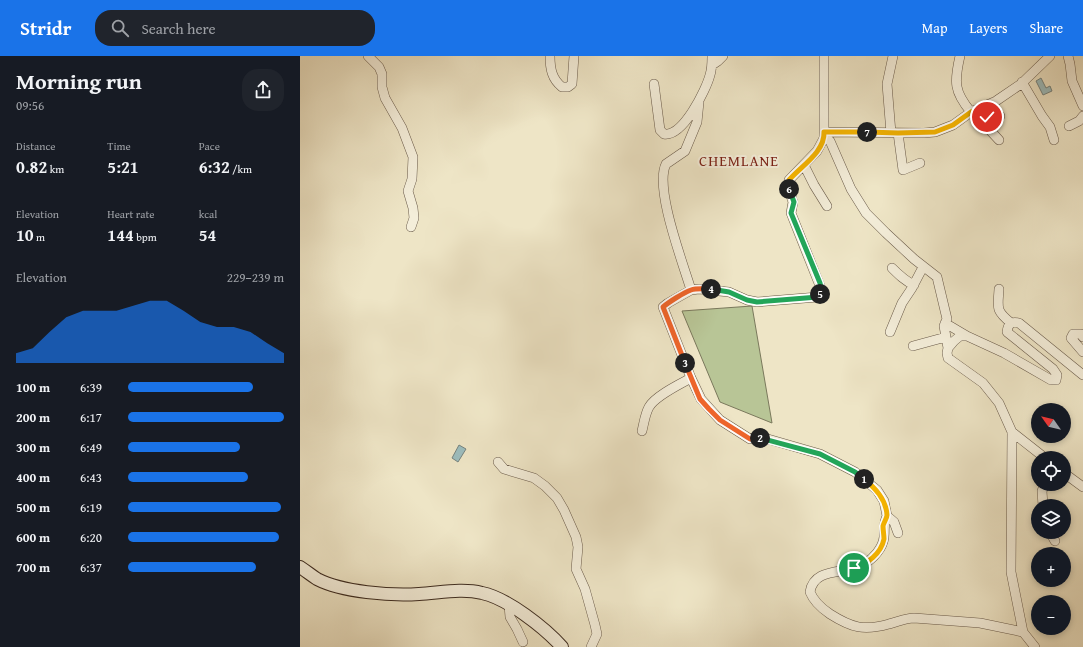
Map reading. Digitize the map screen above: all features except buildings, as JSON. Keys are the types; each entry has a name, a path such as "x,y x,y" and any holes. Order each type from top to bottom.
{"street":[{"path":"368,56 379,67 382,74 382,87 385,98 402,128 413,157 412,180 408,191 414,218 411,227"},
{"path":"550,56 550,66 555,82 562,87 568,87 572,84 574,56"},
{"path":"654,84 660,130 667,135 677,130 684,124 699,102 710,75 712,60 718,61 723,56"},
{"path":"824,56 824,135 820,148 789,180 788,186 794,202 791,213 822,291 818,297 757,302 721,290 699,289 691,290 663,307 700,399 720,420 750,439 761,437 820,454 855,472 877,490 884,501 887,516 883,526 884,537 882,544 869,561 854,568 825,574 813,582 810,592 812,598 823,610 843,622 859,628 879,626 908,618 914,618 980,623 1023,632"},
{"path":"893,56 887,84 894,133 903,170 920,163"},
{"path":"960,56 956,76 956,89 962,102 971,112"},
{"path":"824,135 935,132 953,125 971,112 996,101 1022,82 1050,56"},
{"path":"1068,56 1072,81 1083,106"},
{"path":"1022,82 1050,127 1054,140"},
{"path":"691,290 667,213 664,174 666,164 685,152 697,122 699,102"},
{"path":"986,105 1000,116"},
{"path":"986,105 986,126 999,140"},
{"path":"1070,126 1079,121 1083,116"},
{"path":"824,135 830,141 851,189 866,212 886,233 937,277 947,319 944,326 948,348 948,358 982,383 992,393 999,403 1012,432 1011,572 1023,632 1035,647"},
{"path":"804,165 827,206"},
{"path":"890,332 902,303 924,267"},
{"path":"892,268 900,277 914,285"},
{"path":"999,289 998,310 1002,316 1011,323"},
{"path":"945,323 967,336 1004,353 1051,380 1056,380 1057,375 1052,369 1007,332 1007,326 1011,323 1019,323 1083,375"},
{"path":"1083,337 1082,334 1073,334 1071,338 1083,352"},
{"path":"948,348 960,336 967,336"},
{"path":"913,346 946,337"},
{"path":"642,431 644,420 650,405 691,378"},
{"path":"1012,432 1036,451"},
{"path":"498,462 504,469 534,478 557,498 564,510 576,537 578,547 576,569 585,589 595,625 596,634 591,647"},
{"path":"1071,478 1083,487"},
{"path":"887,516 894,522 898,533"},
{"path":"300,567 317,579 352,590 405,595 460,591 480,592 509,605 544,630 562,647"},
{"path":"509,605 510,617 518,629 523,642"}],"green space":[{"path":"752,306 772,423 720,402 682,311"}],"water":[{"path":"1041,78 1046,88 1050,86 1052,91 1043,95 1036,81"},
{"path":"459,445 466,449 458,462 452,458"}],"district":[{"name":"CHEMLANE","path":"739,160"}],"route":[{"path":"854,568 869,561 879,550 882,544 884,537 883,526 887,516 884,501 877,490 855,472 820,454 761,437 750,439 720,420 700,399 663,307 691,290 699,289 721,290 738,295 747,300 757,302 818,297 822,291 820,283 791,213 794,202 788,186 789,180 820,148 824,138 824,132 935,132 953,125 971,112 983,106 987,112 987,117"}]}
